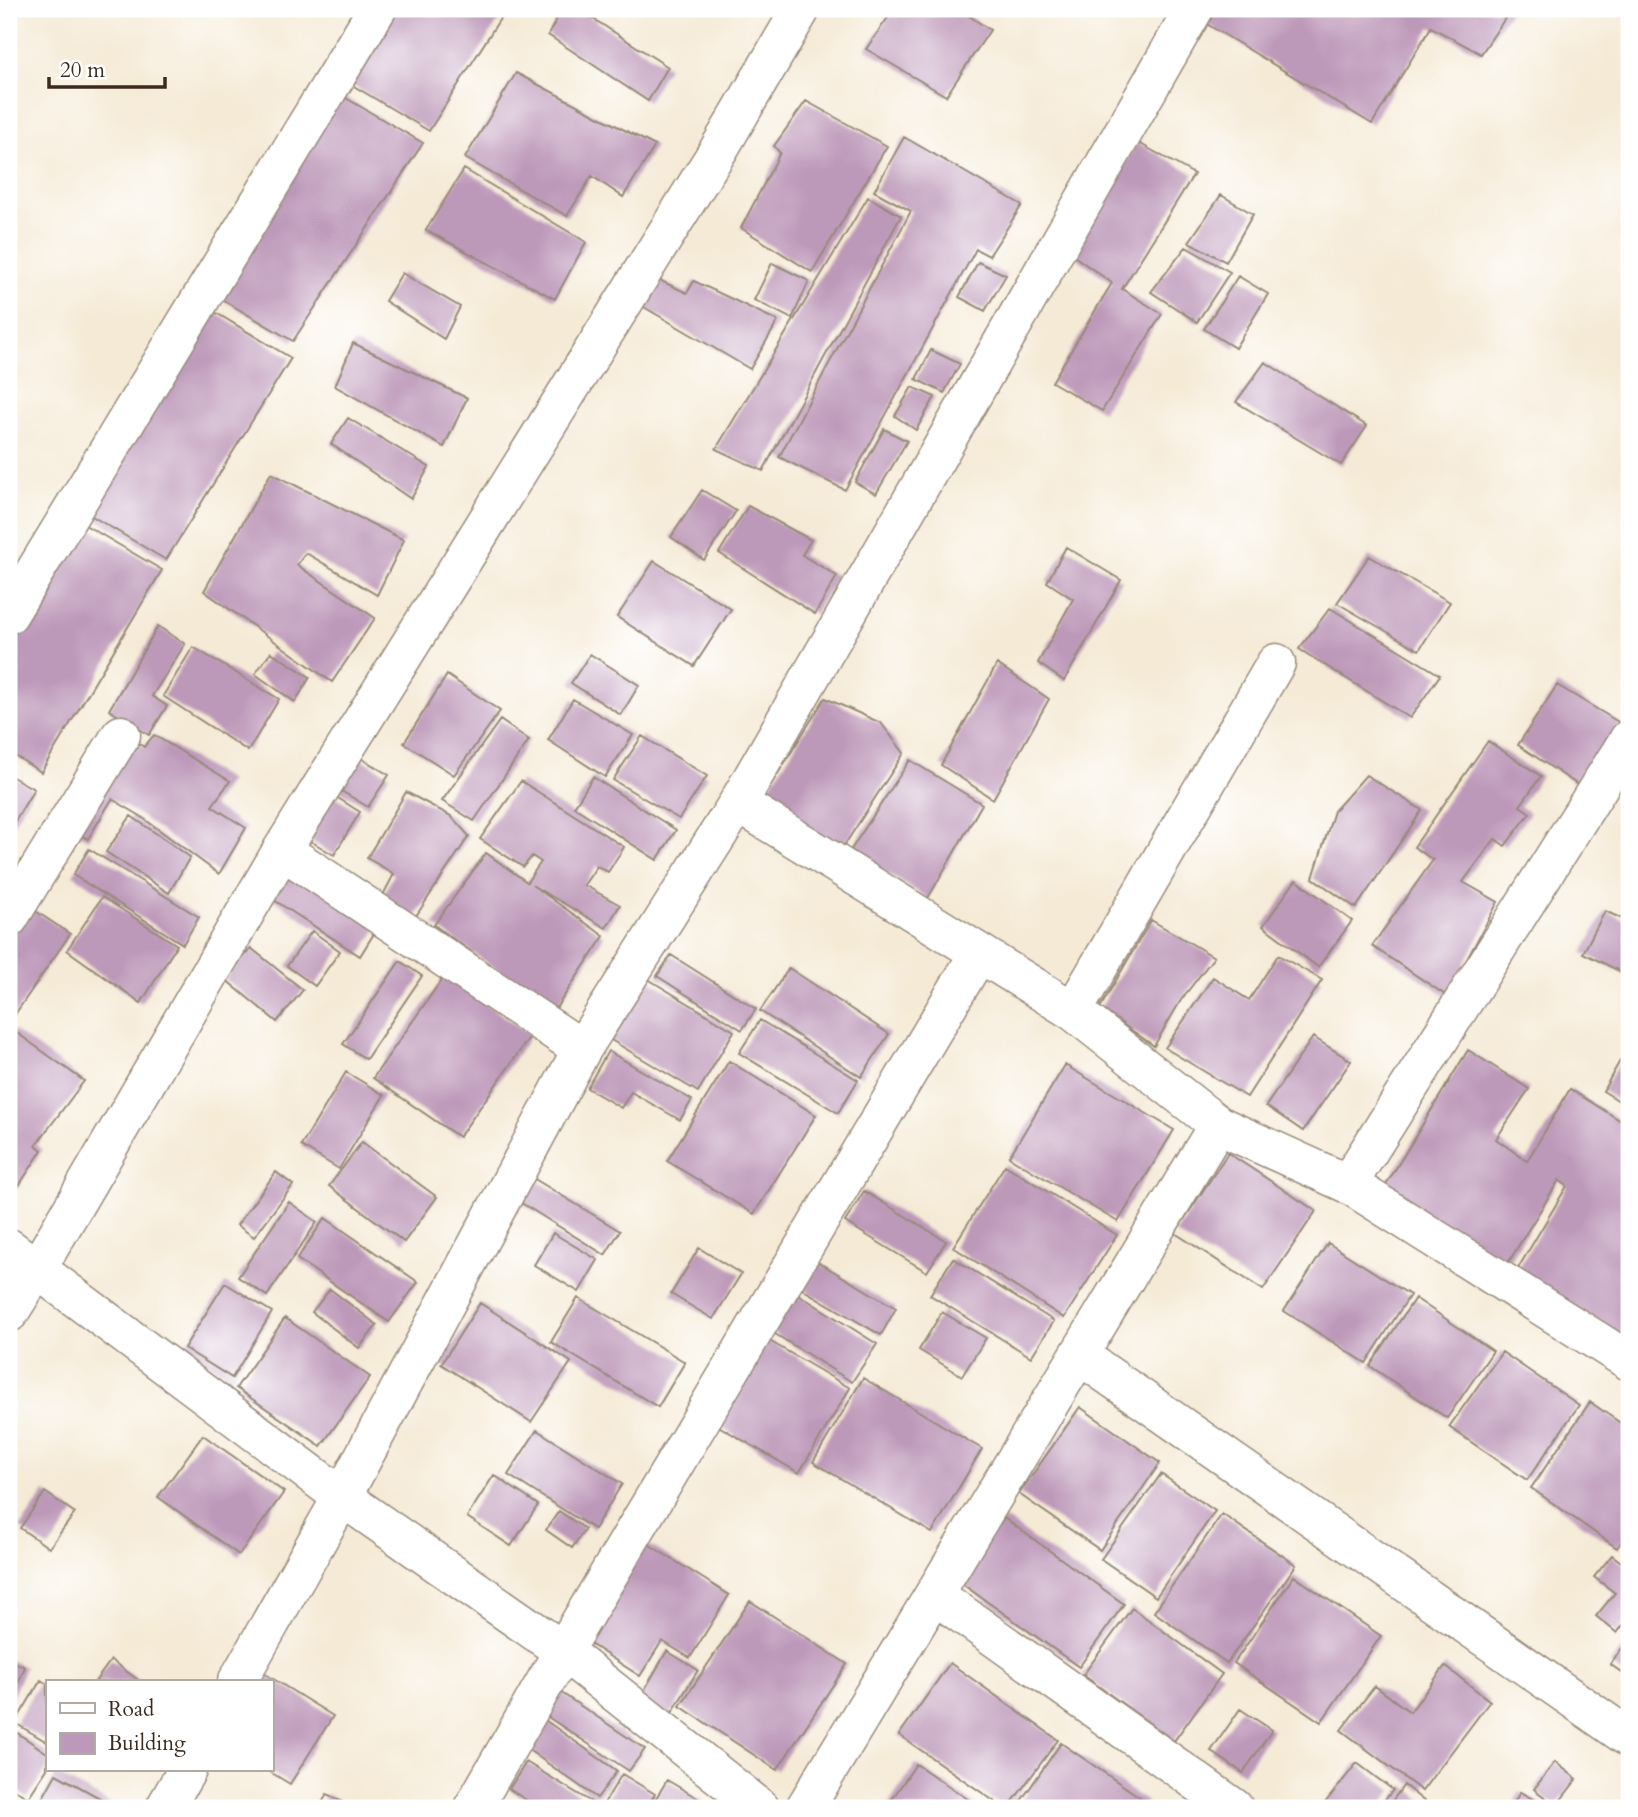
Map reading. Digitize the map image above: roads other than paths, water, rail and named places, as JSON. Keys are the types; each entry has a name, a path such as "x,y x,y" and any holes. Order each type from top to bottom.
{"street":[{"path":"9,614 377,9"},
{"path":"9,1312 23,1259 282,850 711,161 802,9"},
{"path":"238,1680 342,1497 582,1049 738,803 1195,9"},
{"path":"1073,1011 1276,663"},
{"path":"9,918 121,735"},
{"path":"1348,1184 1629,738"},
{"path":"738,803 1073,1011 1218,1125 1348,1184 1629,1361"},
{"path":"282,850 582,1049"},
{"path":"473,1808 563,1651 979,953"},
{"path":"805,1808 1218,1125"},
{"path":"23,1259 342,1497 563,1651 760,1808"},
{"path":"1079,1355 1629,1738"},
{"path":"935,1595 1234,1808"},
{"path":"165,1808 186,1772"}]}
